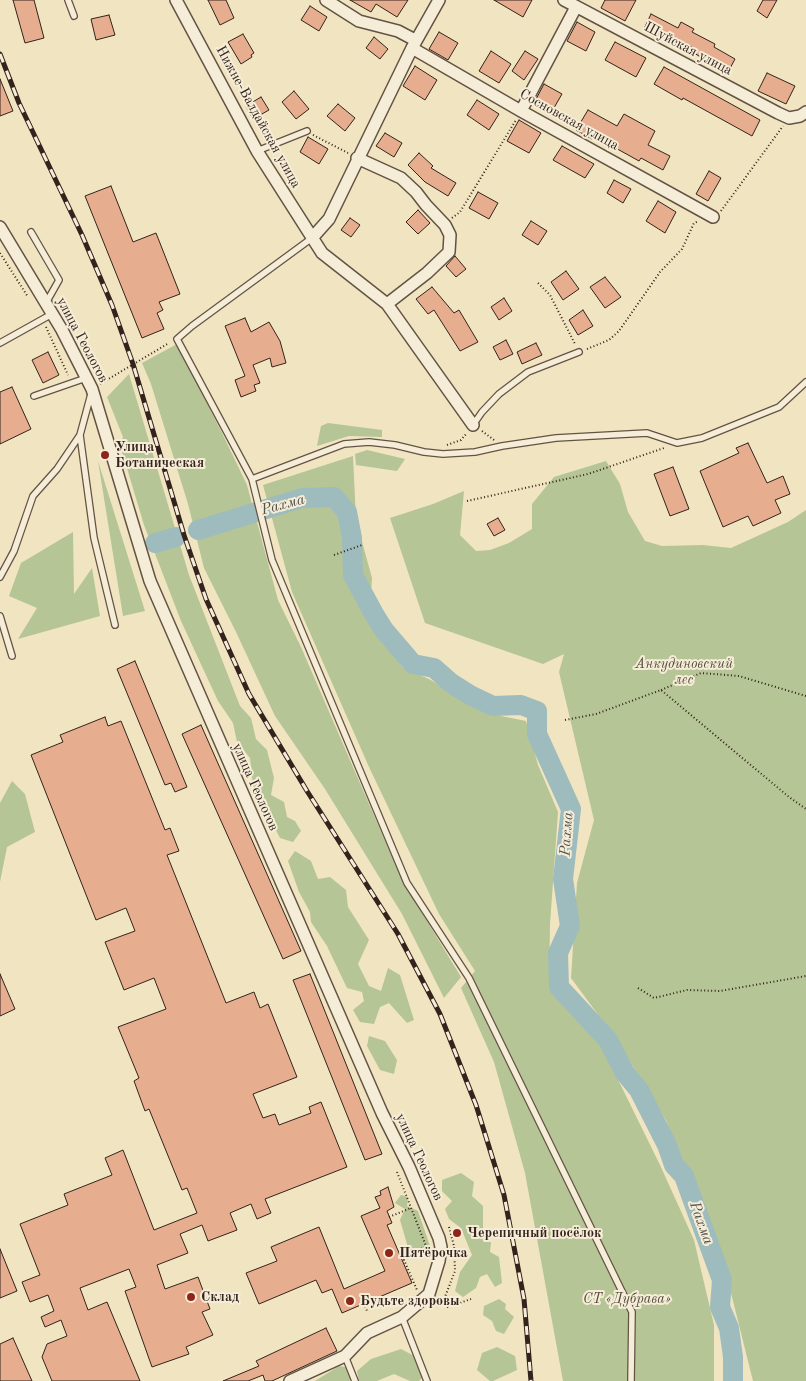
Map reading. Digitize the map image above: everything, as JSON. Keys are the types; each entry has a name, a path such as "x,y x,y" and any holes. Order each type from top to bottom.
{"street":[{"name":"Нижне-Валдайская улица","path":"176,0 257,151 322,253 387,304 473,425"},
{"name":"Сосновская улица","path":"326,0 359,21 398,32 521,112 713,217"},
{"path":"312,238 329,219 414,44 439,0"},
{"name":"Шуйская улица","path":"564,0 798,115"},
{"path":"521,112 576,7"},
{"path":"357,158 401,178 445,225 450,236 449,252 387,304"},
{"name":"улица Геологов","path":"0,227 46,303 92,389 150,581 162,612 382,1113 409,1167 439,1238 441,1247 439,1261 429,1294 402,1317 368,1333 345,1356"},
{"path":"290,1381 345,1356"}],"lane":[{"path":"68,0 74,16"},
{"path":"257,151 307,131"},
{"path":"31,232 59,280 46,303"},
{"path":"312,238 215,308 177,339 252,480 272,560 407,883 469,978 632,1312 631,1381"},
{"path":"0,343 52,314"},
{"path":"473,425 499,394 519,378 528,372 579,352"},
{"path":"34,396 86,378"},
{"path":"252,480 344,444 369,442 443,454 475,452 556,438 647,433 677,443 702,438 779,407 806,382"},
{"path":"0,577 14,551 32,496 57,469 80,435 92,389"},
{"path":"80,435 94,538 115,625"},
{"path":"0,619 12,656"},
{"path":"402,1317 427,1381"},
{"path":"345,1356 355,1381"}],"path":[{"path":"445,225 460,212 521,112"},
{"path":"538,283 550,295 579,352 609,340 619,331 660,272 682,249 694,223 713,217 721,212 798,115"},
{"path":"307,131 357,158"},
{"path":"92,389 177,339"},
{"path":"444,446 461,440 473,425 502,446"},
{"path":"467,501 588,474 677,443"},
{"path":"334,555 362,545"},
{"path":"564,720 596,714 701,673 739,676 806,696"},
{"path":"661,690 806,810"},
{"path":"638,988 654,998 687,990 720,991 806,976"},
{"path":"397,1172 426,1246 404,1260 417,1290"},
{"path":"389,1217 411,1208"},
{"path":"450,1227 454,1246 455,1271 443,1302 448,1307 471,1300"},
{"path":"364,1304 367,1312"}],"green space":[{"path":"177,344 247,485 278,600 301,647 402,880 461,977 444,998 402,914 325,789 275,716 204,568 188,504 151,384 142,363"},
{"path":"129,374 189,575 240,706 251,718 256,739 267,750 274,778 271,795 284,802 287,817 295,821 301,831 293,842 280,838 253,786 250,758 237,742 233,723 218,701 181,621 144,525 120,445 123,437 107,397"},
{"path":"328,423 382,430 382,437 349,436 317,446 321,426"},
{"path":"367,450 405,459 397,471 356,465 355,454"},
{"name":"СТ «Дубрава»","path":"353,456 356,520 372,578 369,621 403,668 429,679 486,713 526,721 538,765 558,812 550,924 549,986 601,1045 660,1165 694,1240 714,1325 714,1381 563,1381 525,1173 494,1062 461,988 475,971 439,914 369,767 292,592 263,485"},
{"path":"98,461 145,611 123,616"},
{"name":"Анкудиновский лес","path":"606,461 620,484 628,512 645,541 662,546 703,545 731,548 788,522 806,510 806,1381 753,1381 727,1277 666,1120 616,1039 571,978 577,883 594,820 559,672 564,654 543,664 425,623 390,518 433,504 464,491 460,535 476,551 490,550 509,543 532,529 532,504 554,477"},
{"path":"73,532 74,594 92,568 100,616 18,639 37,608 9,596 21,563"},
{"path":"12,781 25,794 35,832 7,847 0,882 0,803"},
{"path":"295,851 311,861 318,879 330,877 346,890 348,907 369,940 358,964 369,986 381,991 388,968 400,975 414,1020 407,1023 389,1003 380,1007 374,1024 360,1022 353,1010 364,1001 362,992 347,988 327,946 311,922 310,912 299,892 288,861"},
{"path":"369,1036 385,1041 397,1060 394,1074 380,1070 367,1046"},
{"path":"461,1173 474,1182 472,1196 483,1206 483,1232 491,1243 490,1252 499,1257 502,1283 495,1287 487,1274 480,1277 476,1288 463,1297 455,1291 460,1272 472,1255 461,1228 449,1219 445,1209 452,1201 442,1191 442,1180"},
{"path":"401,1195 408,1197 407,1206 418,1211 431,1249 424,1255 409,1251 400,1220 405,1209 395,1203"},
{"path":"499,1299 506,1304 505,1309 514,1317 504,1334 496,1331 492,1321 483,1315 484,1306"},
{"path":"497,1347 515,1356 517,1370 490,1381 477,1370 482,1353"},
{"path":"401,1349 416,1357 425,1375 419,1381 410,1381 394,1374 377,1381 359,1381 357,1371 371,1359"},
{"path":"339,1366 351,1368 350,1381 315,1381"}],"building":[{"path":"13,0 34,0 44,38 25,43"},
{"path":"208,0 226,0 234,18 220,25"},
{"path":"350,0 408,0 397,17 376,4 371,12"},
{"path":"494,0 532,0 523,17"},
{"path":"605,0 636,0 625,21 601,8"},
{"path":"763,0 777,0 767,18 757,11"},
{"path":"310,6 327,17 319,31 301,20"},
{"path":"651,14 678,28 681,22 694,29 692,32 715,44 714,47 735,59 727,74 691,51 693,48 661,31 659,36 644,29"},
{"path":"109,15 115,35 96,40 91,19"},
{"path":"577,22 595,32 586,51 567,41"},
{"path":"439,32 458,43 448,60 429,49"},
{"path":"243,34 254,53 251,55 252,57 241,64 228,42"},
{"path":"374,37 388,49 380,59 366,48"},
{"path":"615,42 646,58 636,77 605,60"},
{"path":"491,51 511,64 499,83 479,71"},
{"path":"525,51 538,59 524,80 512,71"},
{"path":"415,66 437,80 425,100 403,86"},
{"path":"664,67 760,120 752,136 654,84"},
{"path":"767,73 795,86 786,104 758,91"},
{"path":"0,79 13,111 0,116"},
{"path":"544,84 562,94 551,113 534,103"},
{"path":"294,91 309,109 296,119 282,102"},
{"path":"261,97 269,110 253,119 246,106"},
{"path":"477,100 499,114 489,130 467,115"},
{"path":"338,104 355,118 345,131 327,116"},
{"path":"588,110 617,126 624,114 655,131 648,145 670,156 663,170 641,158 639,161 594,136 592,139 576,130"},
{"path":"519,120 541,133 529,153 507,141"},
{"path":"385,133 402,143 394,157 376,146"},
{"path":"308,137 328,149 319,164 300,152"},
{"path":"562,146 594,164 585,178 553,160"},
{"path":"419,153 433,166 431,168 456,183 448,196 425,182 408,165"},
{"path":"709,171 721,178 708,201 696,194"},
{"path":"614,180 631,189 623,203 607,193"},
{"path":"111,186 133,242 156,233 180,294 159,302 163,310 157,313 164,329 142,338 85,196"},
{"path":"478,192 498,203 489,219 469,208"},
{"path":"658,201 676,212 665,233 646,221"},
{"path":"418,210 430,223 418,234 406,222"},
{"path":"350,218 360,225 351,237 341,230"},
{"path":"531,221 547,231 538,245 522,235"},
{"path":"455,256 466,269 456,277 446,266"},
{"path":"566,271 579,289 563,300 551,282"},
{"path":"605,277 621,297 605,308 590,287"},
{"path":"432,287 454,313 459,310 478,342 460,351 434,310 428,314 416,299"},
{"path":"504,298 512,311 499,320 491,307"},
{"path":"583,310 593,326 578,335 569,320"},
{"path":"245,318 251,332 269,322 280,341 286,363 272,367 270,358 253,365 260,383 254,385 256,391 241,397 235,380 245,376 225,326"},
{"path":"506,340 513,354 500,360 493,347"},
{"path":"536,343 542,355 522,364 517,352"},
{"path":"48,352 59,375 43,383 32,360"},
{"path":"12,387 31,429 0,444 0,392"},
{"path":"748,443 767,483 783,476 790,494 775,500 781,513 753,526 748,516 723,527 700,471 739,453 736,448"},
{"path":"673,467 689,509 670,516 654,474"},
{"path":"498,518 505,530 494,536 487,524"},
{"path":"135,661 187,787 175,792 171,783 165,785 117,669"},
{"path":"105,717 108,726 121,721 165,830 170,828 179,851 167,855 226,1003 254,992 260,1008 268,1004 297,1077 253,1094 263,1118 275,1114 279,1125 311,1113 309,1107 321,1102 347,1167 265,1199 271,1213 257,1219 251,1204 230,1213 237,1230 208,1241 202,1225 180,1234 188,1253 157,1265 165,1289 198,1277 210,1309 202,1312 213,1335 186,1347 189,1354 152,1367 125,1291 136,1287 129,1269 80,1288 88,1310 107,1302 140,1381 52,1381 42,1357 47,1344 67,1336 61,1320 45,1327 41,1317 54,1311 48,1295 30,1302 22,1282 40,1275 20,1224 68,1205 64,1194 112,1175 105,1158 123,1150 154,1230 197,1213 187,1188 182,1190 149,1109 145,1111 134,1081 139,1078 118,1027 166,1009 154,978 124,990 105,942 135,931 126,908 96,920 31,755 63,742 60,735"},
{"path":"201,725 301,951 283,959 182,734"},
{"path":"0,974 15,1009 0,1016"},
{"path":"310,974 382,1154 365,1160 293,980"},
{"path":"388,1187 394,1207 387,1211 392,1223 387,1225 412,1283 342,1313 332,1289 322,1293 316,1280 259,1304 246,1273 277,1261 271,1247 319,1227 344,1289 385,1271 361,1216 380,1208 375,1197 381,1195 380,1191"},
{"path":"0,1249 17,1291 0,1298"},
{"path":"326,1328 337,1351 272,1381 265,1381 263,1375 248,1381 223,1381 259,1366 256,1361"},
{"path":"13,1338 32,1381 0,1381 0,1344"}],"waterway":[{"name":"Рахма","path":"198,530 302,498 334,497 347,512 352,538 353,575 384,630 413,664 434,668 451,683 493,706 521,705 537,711 537,734 571,809 563,879 570,926 558,953 559,987 608,1040 625,1073 639,1090 667,1145 674,1165 684,1176 722,1280 720,1307 729,1328 733,1357 733,1381"},
{"name":"Рахма","path":"155,543 176,537"}],"railway":[{"path":"0,54 19,103 82,235 112,305 133,364 184,535 206,599 249,694 307,791 398,934 440,1014 476,1105 504,1195 524,1299 531,1381"}],"place":[{"name":"Улица Ботаническая","path":"105,455"},
{"name":"Черепичный посёлок","path":"457,1233"},
{"name":"Пятёрочка","path":"389,1253"},
{"name":"Склад","path":"191,1297"},
{"name":"Будьте здоровы","path":"350,1301"}]}
